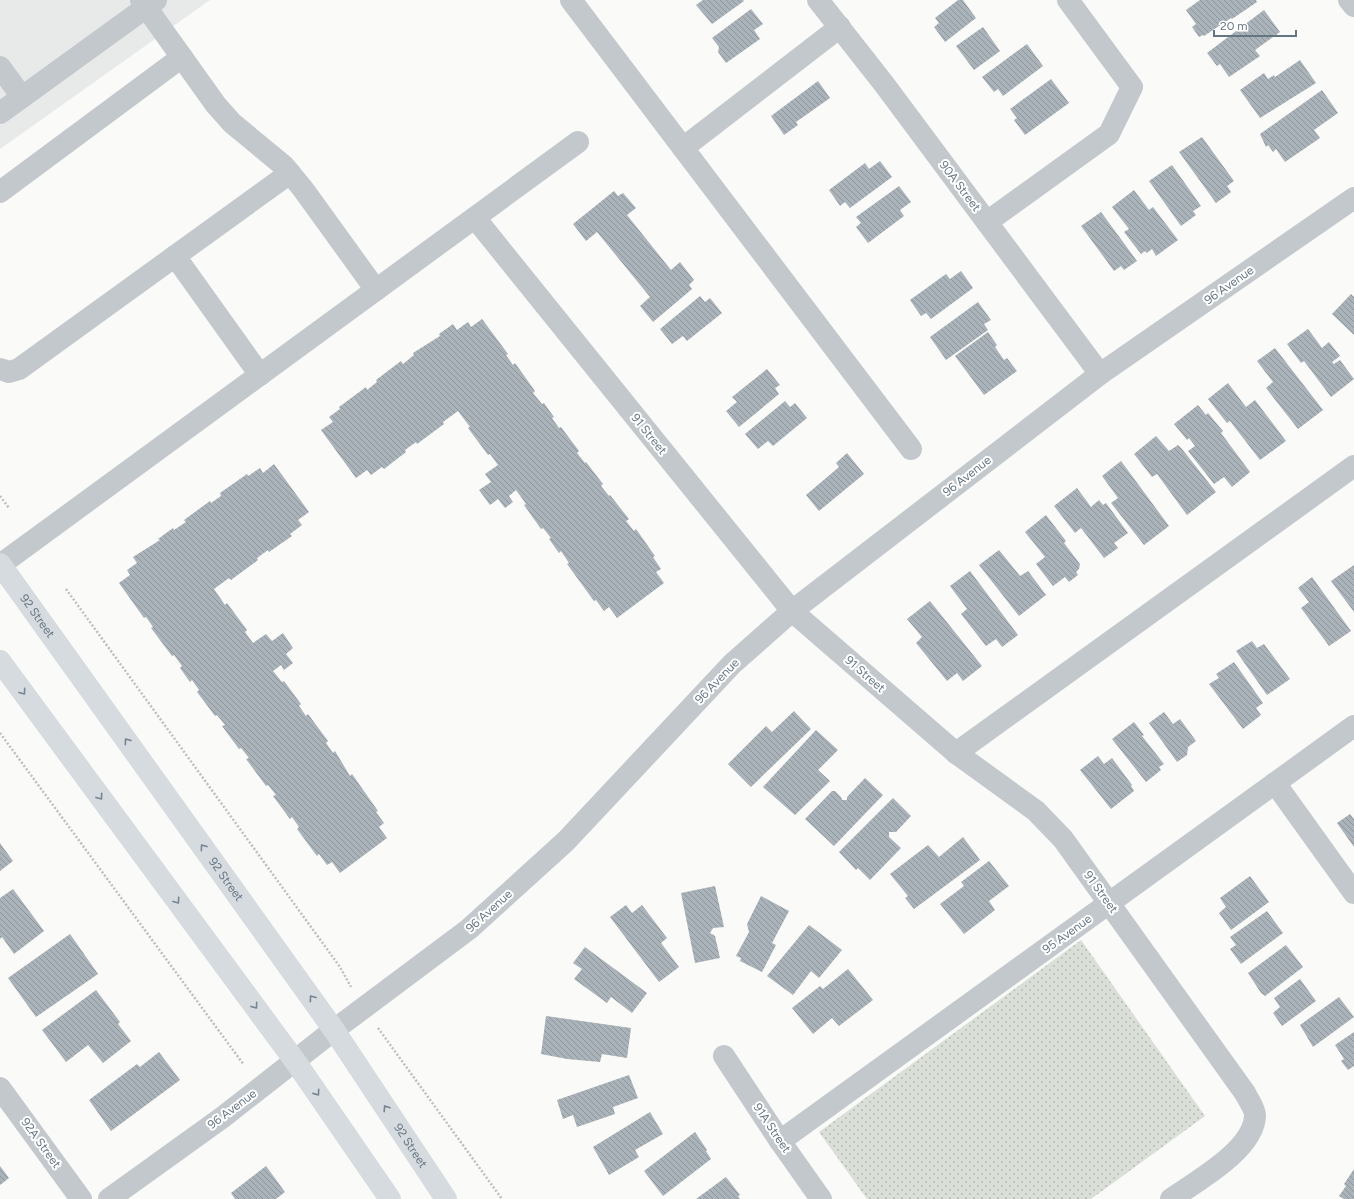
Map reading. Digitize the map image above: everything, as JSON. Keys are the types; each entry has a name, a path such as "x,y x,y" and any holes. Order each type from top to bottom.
{"main road":[{"name":"92 Street","path":"0,564 334,1030 446,1199"},
{"path":"0,661 295,1061 390,1199"}],"street":[{"path":"571,0 910,450"},
{"name":"90A Street","path":"818,0 988,222 1100,374"},
{"path":"988,222 1109,134 1132,87 1068,0"},
{"path":"1349,0 1354,6"},
{"path":"0,113 148,2 182,57 216,105 232,123 290,173 376,290"},
{"path":"682,148 840,27"},
{"path":"0,192 182,57"},
{"path":"1,71 22,97"},
{"path":"0,564 578,142"},
{"path":"0,369 9,372 19,369 290,173"},
{"name":"96 Avenue","path":"109,1199 223,1117 334,1030 469,929 566,841 732,664 792,611 1100,374 1354,198"},
{"name":"91 Street","path":"475,218 792,611 956,753 1036,811 1063,839 1245,1093 1255,1114 1252,1132 1239,1150 1171,1199"},
{"path":"174,256 260,375"},
{"path":"956,753 1354,466"},
{"name":"95 Avenue","path":"780,1141 1354,726"},
{"path":"1275,782 1354,892"},
{"name":"91A Street","path":"724,1056 780,1141 821,1199"},
{"name":"92A Street","path":"0,1088 82,1199"}],"path":[{"path":"0,496 8,508"},
{"path":"66,588 340,968 364,1008 502,1199"},
{"path":"0,733 244,1065"}],"shaded area":[{"path":"0,0 210,0 0,149"},
{"path":"1081,940 1205,1116 1091,1199 867,1199 819,1132"}],"building":[{"path":"703,0 744,1 712,24 696,5"},
{"path":"958,0 963,0 976,18 945,42 934,27 939,23 935,18"},
{"path":"1200,0 1256,0 1257,2 1204,36 1199,37 1192,27 1196,24 1186,10"},
{"path":"751,9 763,24 754,30 760,39 726,63 718,52 719,47 712,38"},
{"path":"1264,10 1280,32 1255,50 1260,56 1229,77 1220,64 1217,66 1207,53"},
{"path":"983,27 1000,51 974,70 956,46"},
{"path":"1027,44 1043,66 1003,96 998,89 994,92 982,77"},
{"path":"1300,60 1316,83 1260,118 1240,90 1264,73 1268,79 1274,75 1275,77"},
{"path":"1051,79 1069,103 1025,135 1014,120 1017,118 1010,109"},
{"path":"818,81 830,98 796,122 798,125 784,135 771,116"},
{"path":"1322,90 1338,113 1314,130 1320,138 1285,162 1276,149 1273,152 1268,145 1266,147 1260,134"},
{"path":"1202,137 1234,181 1227,186 1231,192 1216,203 1179,152"},
{"path":"880,161 892,177 850,208 845,202 840,206 829,190 865,163 869,169"},
{"path":"1172,165 1201,206 1193,211 1196,215 1181,226 1149,181"},
{"path":"899,186 911,202 900,210 904,216 868,243 856,227 861,223 856,217"},
{"path":"1134,190 1149,210 1153,207 1178,240 1156,256 1152,249 1147,253 1145,251 1141,254 1124,232 1129,229 1112,207"},
{"path":"614,191 618,196 623,193 636,208 627,215 671,270 680,262 694,280 689,285 692,289 653,322 640,306 650,297 597,232 586,241 573,224"},
{"path":"1101,212 1137,261 1124,270 1121,266 1114,271 1081,226"},
{"path":"961,271 973,288 931,319 926,313 921,316 910,300 946,274 950,279"},
{"path":"1351,294 1354,297 1354,335 1332,314"},
{"path":"700,296 705,302 710,298 722,313 687,341 683,336 672,344 660,329"},
{"path":"978,302 991,320 984,324 988,330 946,360 930,337"},
{"path":"482,319 508,354 506,355 513,365 515,363 535,391 533,393 542,404 544,403 554,417 552,418 559,428 561,427 579,451 577,453 603,484 601,486 629,519 626,521 634,531 636,529 655,556 653,557 661,569 656,572 664,583 617,618 609,607 604,611 596,600 594,601 567,564 569,563 561,551 559,553 549,539 551,538 543,528 541,529 524,505 526,504 516,490 509,496 513,502 505,508 498,499 490,505 479,490 491,482 485,474 498,465 490,454 488,455 468,428 470,427 458,411 443,422 444,424 417,444 416,442 405,450 406,452 384,469 382,467 371,475 367,470 356,478 321,430 333,422 329,417 340,409 339,407 366,387 367,390 377,382 376,380 401,361 403,364 414,355 413,353 440,336 439,334 453,324 457,330 468,322 471,327"},
{"path":"1308,329 1322,348 1329,342 1340,356 1332,362 1334,364 1340,360 1354,379 1331,397 1304,361 1301,363 1287,344"},
{"path":"988,332 997,345 995,347 1004,360 1007,358 1017,371 984,395 955,356"},
{"path":"1275,348 1323,410 1298,429 1266,388 1273,382 1257,361"},
{"path":"767,369 780,385 775,388 779,394 739,427 726,411 737,402 732,397"},
{"path":"1228,383 1246,407 1255,400 1286,441 1260,460 1230,421 1227,423 1208,399"},
{"path":"785,401 790,407 795,403 807,418 773,446 768,441 758,449 745,434"},
{"path":"1198,405 1206,415 1208,413 1223,431 1221,433 1250,472 1232,487 1224,477 1214,484 1188,451 1195,446 1189,438 1187,440 1174,424"},
{"path":"1156,436 1169,451 1178,445 1216,492 1187,515 1157,474 1152,477 1134,454"},
{"path":"847,453 864,474 819,511 806,495 839,467 836,463"},
{"path":"1121,461 1169,526 1144,545 1111,503 1118,498 1102,476"},
{"path":"274,464 309,512 298,520 302,525 290,534 292,536 269,552 268,550 257,558 258,560 231,580 229,578 214,589 225,605 227,603 247,630 245,632 253,643 266,634 272,641 283,633 293,648 286,654 293,663 284,670 281,665 273,671 282,682 284,681 301,704 299,706 306,716 308,714 328,741 326,743 333,753 335,751 350,776 352,774 378,811 376,812 384,823 379,827 387,838 340,873 332,862 327,865 319,854 317,856 297,829 299,827 292,817 290,819 273,796 276,795 268,785 266,786 246,759 249,758 241,748 239,749 222,726 225,725 217,715 215,716 197,692 199,690 192,680 190,682 180,668 182,666 174,655 172,656 151,628 153,627 146,617 144,618 119,583 130,575 127,570 137,563 133,557 160,540 158,539 173,528 174,530 186,522 184,520 210,501 211,503 221,496 220,493 247,474 248,476 260,468 263,473"},
{"path":"1077,488 1091,507 1099,500 1103,505 1106,503 1128,533 1114,543 1118,548 1104,558 1081,528 1075,533 1054,506"},
{"path":"1046,515 1066,541 1064,543 1080,564 1079,569 1076,572 1078,575 1069,582 1065,577 1053,586 1036,564 1045,557 1025,532"},
{"path":"999,550 1020,576 1028,571 1046,595 1019,616 979,565"},
{"path":"1354,565 1354,612 1331,581"},
{"path":"970,571 1018,635 1002,647 996,639 986,646 961,614 967,609 950,586"},
{"path":"1312,577 1351,631 1329,646 1301,608 1309,602 1298,588"},
{"path":"930,601 982,666 963,681 957,673 947,681 916,643 922,637 907,619"},
{"path":"1252,641 1257,648 1264,644 1290,679 1267,695 1236,651"},
{"path":"1234,662 1263,703 1256,708 1261,715 1243,729 1209,684 1219,678 1216,674"},
{"path":"794,711 811,729 751,787 728,764 766,726 772,732"},
{"path":"1164,712 1173,724 1180,719 1196,741 1188,747 1187,755 1177,762 1149,723"},
{"path":"1134,722 1144,735 1142,736 1164,764 1159,767 1161,770 1146,782 1112,739"},
{"path":"816,730 838,750 818,770 830,781 795,815 763,787"},
{"path":"1098,756 1104,764 1112,758 1132,785 1131,786 1134,791 1111,809 1080,770"},
{"path":"865,778 883,795 834,846 805,819 832,791 835,791 842,800 847,800 847,797"},
{"path":"893,798 911,816 896,832 889,832 889,837 901,848 870,880 858,868 856,870 839,852"},
{"path":"1350,814 1354,819 1354,847 1337,823"},
{"path":"963,837 980,860 914,909 905,898 908,896 890,874 928,845 939,857"},
{"path":"0,843 13,861 0,871"},
{"path":"989,861 1009,886 989,901 995,910 964,934 940,904 964,886 961,882"},
{"path":"1250,876 1269,902 1231,930 1219,913 1226,907 1220,898"},
{"path":"715,886 724,927 713,928 710,933 715,936 720,958 695,963 681,893"},
{"path":"13,889 44,931 14,954 2,937 0,939 0,898"},
{"path":"761,896 789,911 772,943 776,945 762,972 740,961 741,958 736,956 749,932 747,924"},
{"path":"626,905 632,913 642,905 667,938 661,943 679,967 659,982 610,917"},
{"path":"1267,911 1283,933 1241,964 1230,949 1236,945 1230,937"},
{"path":"809,925 842,950 819,978 811,971 793,995 767,976"},
{"path":"70,934 98,974 36,1017 8,978"},
{"path":"1286,945 1303,967 1265,996 1261,993 1248,973"},
{"path":"585,947 647,993 632,1013 611,997 607,1003 574,979 582,969 573,963"},
{"path":"848,969 873,1000 839,1026 832,1018 813,1034 792,1008 820,986 823,989"},
{"path":"1300,979 1316,1001 1282,1026 1273,1013 1280,1007 1274,998"},
{"path":"96,990 120,1022 118,1024 131,1041 103,1063 88,1045 66,1062 42,1030"},
{"path":"1339,997 1354,1017 1313,1047 1300,1025"},
{"path":"546,1016 631,1028 627,1058 602,1054 600,1062 567,1059 541,1054"},
{"path":"1354,1032 1354,1066 1348,1070 1341,1061 1344,1059 1335,1045"},
{"path":"159,1052 180,1080 111,1131 89,1100 137,1064 140,1067"},
{"path":"629,1075 638,1098 613,1107 615,1114 577,1127 573,1115 563,1119 557,1100"},
{"path":"650,1112 663,1134 635,1150 639,1157 609,1175 593,1147"},
{"path":"695,1132 711,1159 663,1196 644,1171"},
{"path":"0,1166 9,1178 0,1185"},
{"path":"266,1166 285,1192 276,1199 235,1199 231,1193"},
{"path":"1354,1169 1354,1199 1344,1199 1339,1196 1346,1186 1344,1184"},
{"path":"726,1177 740,1195 738,1196 740,1199 696,1199"}]}
